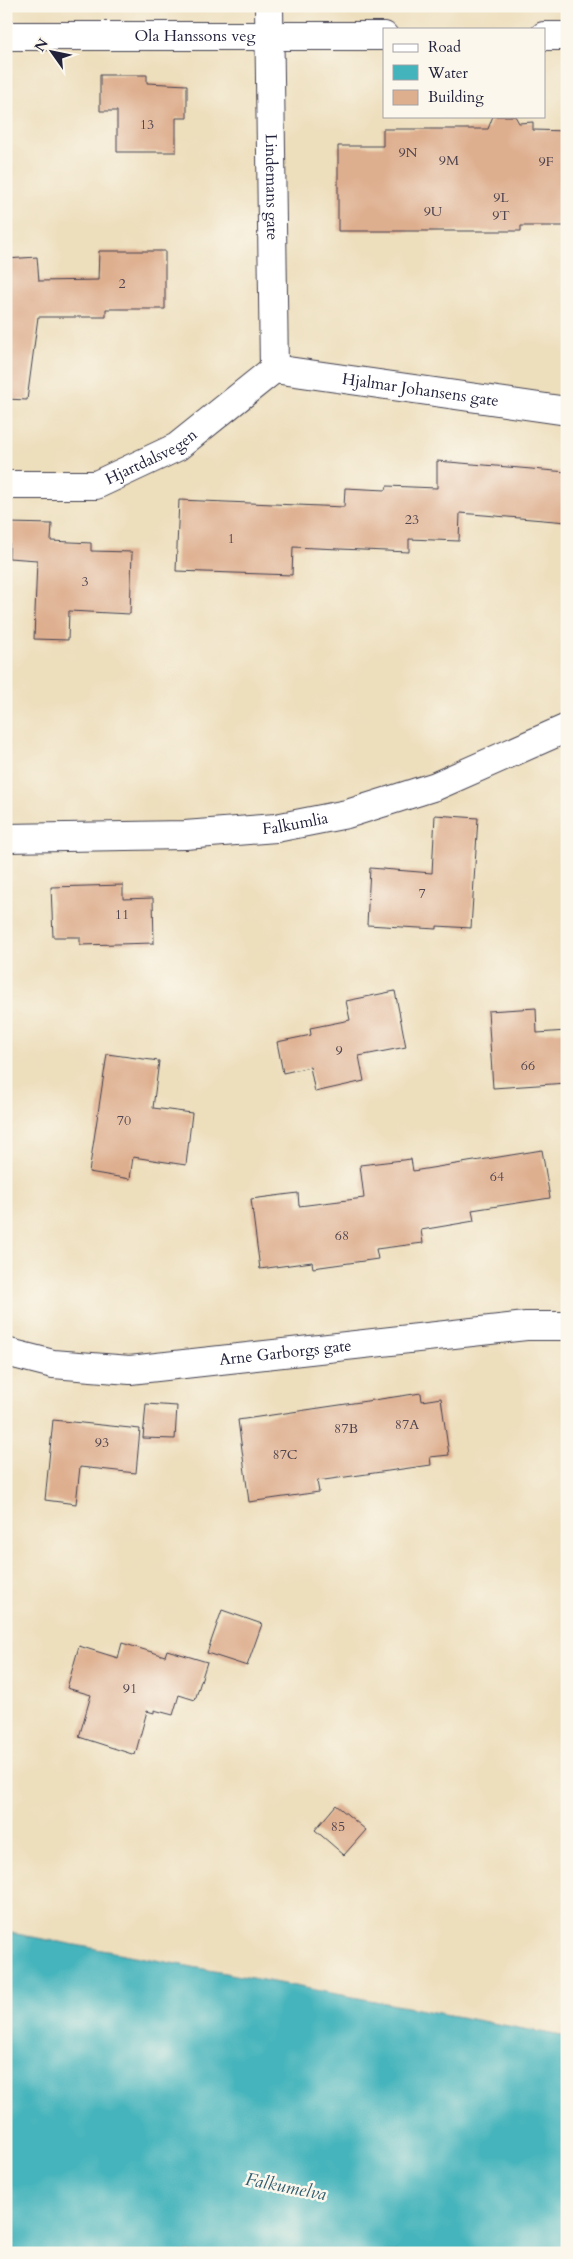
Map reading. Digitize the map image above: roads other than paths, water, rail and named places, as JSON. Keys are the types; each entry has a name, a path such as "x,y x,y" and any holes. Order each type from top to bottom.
{"street":[{"name":"Lindemans gate","path":"269,6 274,369"},
{"name":"Ola Hanssons veg","path":"6,36 383,36"},
{"path":"546,36 567,36"},
{"name":"Hjalmar Johansens gate","path":"274,369 567,411"},
{"name":"Hjartdalsvegen","path":"6,485 96,485 176,447 274,369"},
{"name":"Falkumlia","path":"6,838 186,835 276,828 338,816 436,786 567,728"},
{"name":"Arne Garborgs gate","path":"6,1352 53,1364 130,1370 526,1326 567,1326"}],"water":[{"name":"Falkumelva","path":"6,1932 567,2037 567,2253 6,2253"}]}
